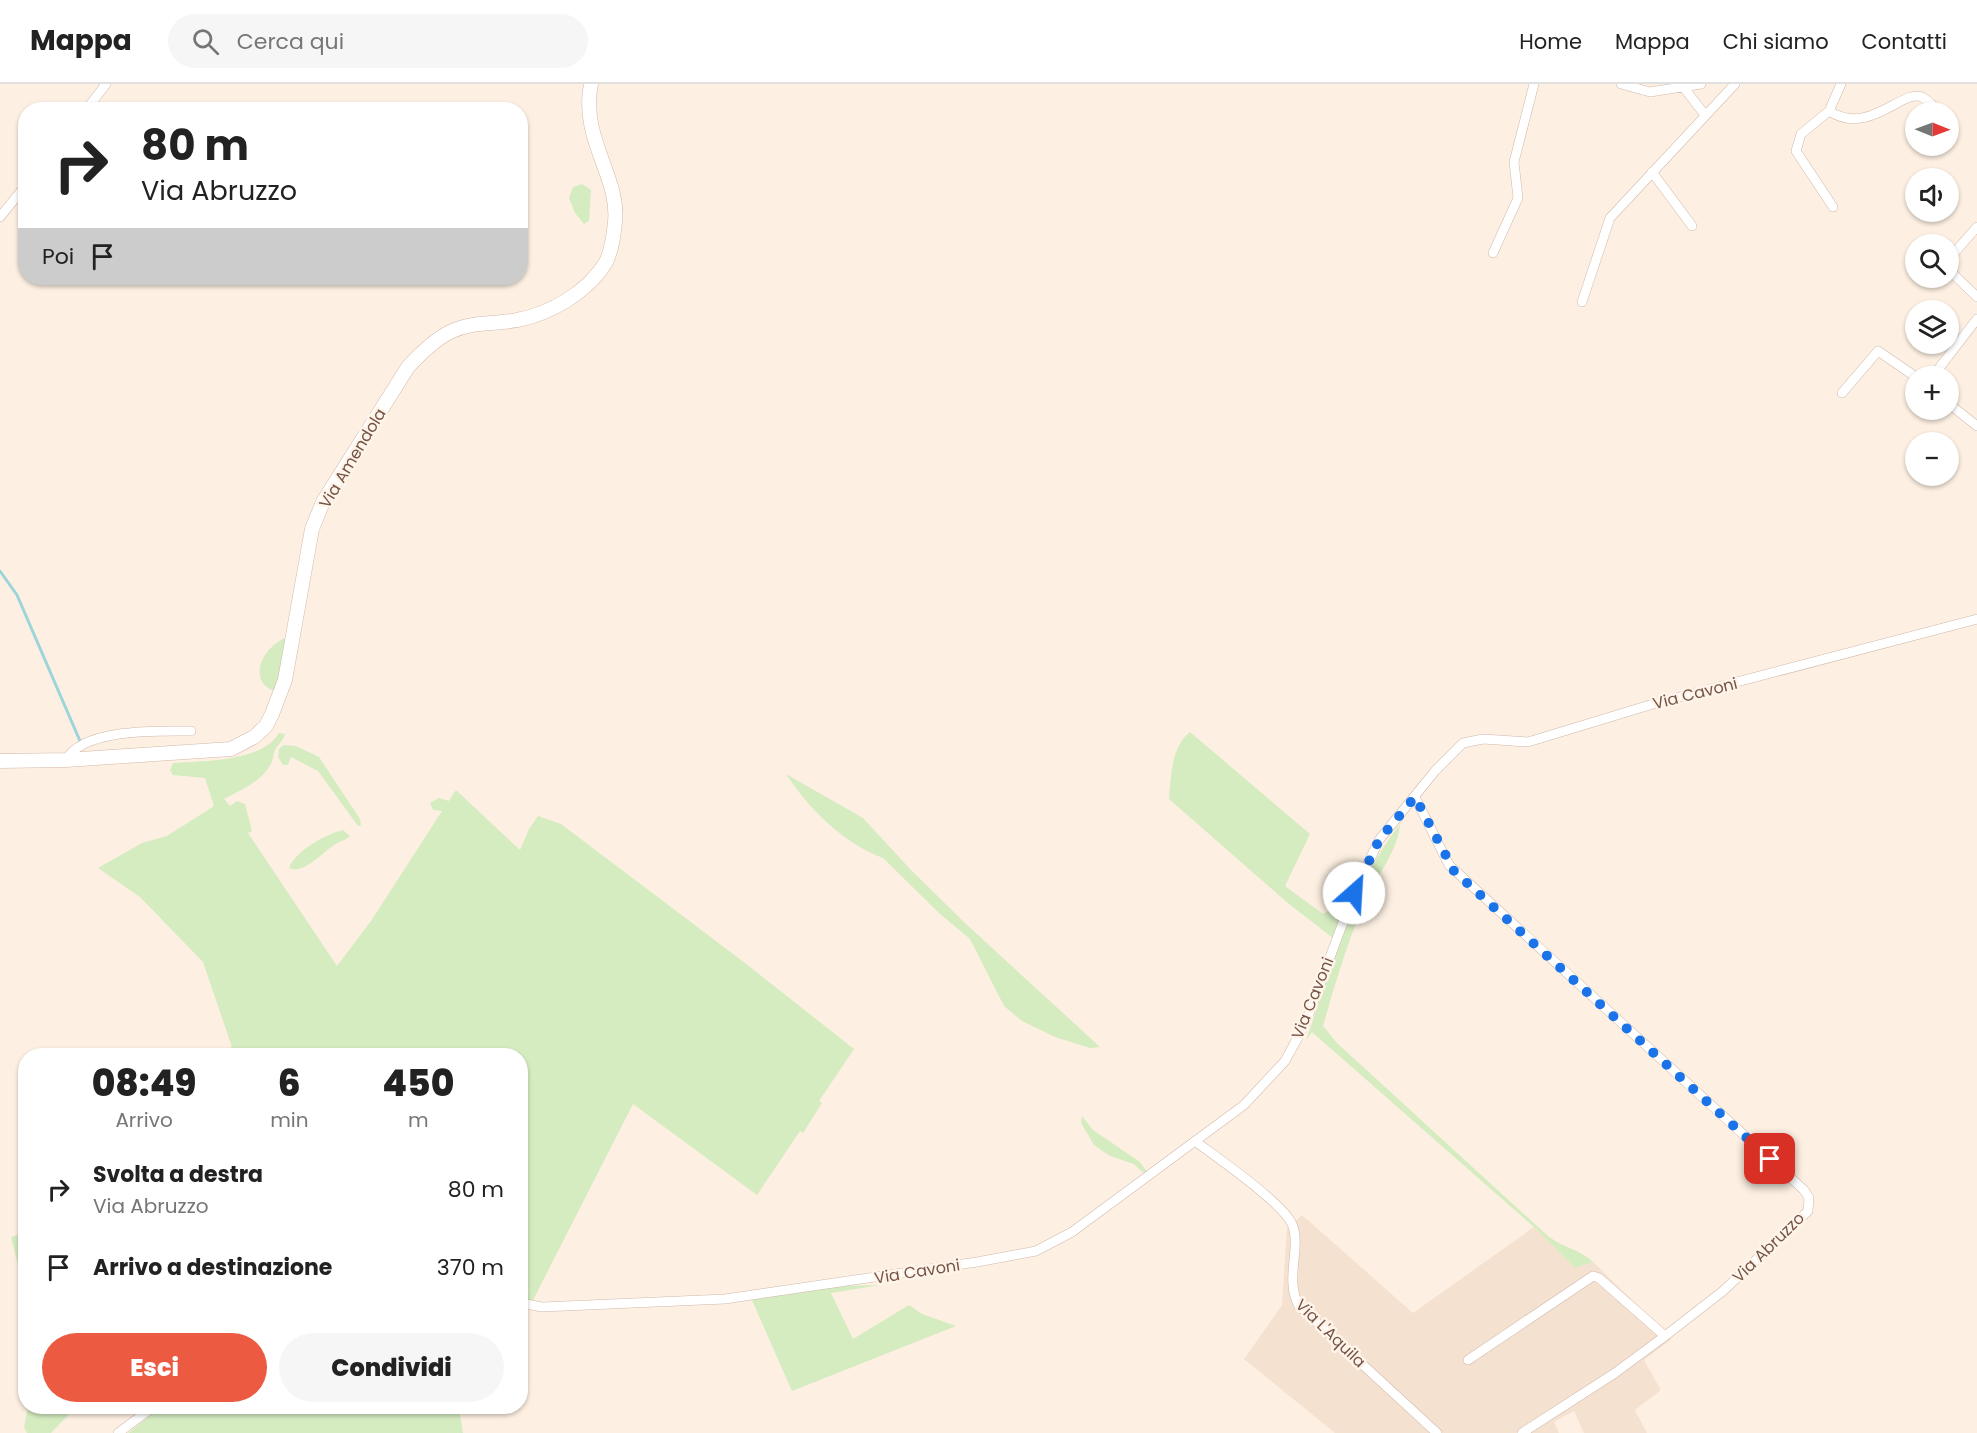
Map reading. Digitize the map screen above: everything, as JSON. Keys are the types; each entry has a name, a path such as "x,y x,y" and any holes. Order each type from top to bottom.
{"main road":[{"name":"Via Amendola","path":"0,761 66,760 231,748 243,744 266,726 285,680 312,529 323,502 408,367 426,349 449,332 476,322 516,321 550,311 582,289 606,261 615,220 611,190 590,128 588,97 591,84"}],"street":[{"path":"92,102 106,84"},
{"path":"1493,253 1518,198 1514,162 1534,84"},
{"path":"1621,84 1650,92 1701,84"},
{"path":"1582,302 1610,218 1735,84"},
{"path":"1833,207 1796,151 1801,135 1829,111 1841,84"},
{"path":"1684,88 1705,115"},
{"path":"1829,111 1840,118 1854,120 1892,108 1912,97 1921,96 1928,102"},
{"path":"1652,172 1692,226"},
{"path":"0,217 18,195"},
{"path":"1977,227 1955,252 1950,270 1977,297"},
{"path":"1941,366 1977,319"},
{"path":"1842,393 1878,351 1905,369"},
{"path":"1959,412 1977,426"},
{"name":"Via Cavoni","path":"528,1304 542,1307 725,1299 977,1262 1036,1251 1072,1232 1244,1105 1285,1061 1305,1024 1354,893 1379,840 1462,744 1483,739 1528,742 1653,704 1977,619"},
{"path":"66,760 71,751 82,744 122,734 191,731"},
{"name":"Via Abruzzo","path":"1415,797 1454,871 1804,1190 1809,1198 1808,1210 1723,1291 1615,1373 1522,1433"},
{"name":"Via L'Aquila","path":"1195,1141 1277,1206 1293,1225 1293,1295 1299,1306 1437,1433"},
{"path":"1468,1360 1593,1276 1599,1278 1665,1336"},
{"path":"118,1433 144,1414"}],"shaded area":[{"path":"1302,1215 1413,1313 1534,1227 1575,1268 1593,1262 1672,1339 1644,1360 1661,1390 1635,1410 1647,1433 1584,1433 1574,1411 1554,1422 1559,1433 1335,1433 1244,1359 1282,1305 1287,1228"}],"green space":[{"path":"582,184 591,190 589,221 584,224 575,213 569,198 573,187"},
{"path":"288,637 277,692 267,687 261,680 261,663 272,647"},
{"path":"1190,732 1310,834 1285,886 1323,914 1338,905 1356,873 1361,876 1333,938 1289,904 1169,799 1176,754 1184,738"},
{"path":"279,733 285,734 275,750 272,762 262,776 224,799 230,806 237,801 245,804 252,831 248,833 337,966 371,921 442,811 433,810 430,803 439,798 449,801 456,790 520,850 529,829 538,816 561,824 745,963 854,1049 819,1101 822,1103 803,1133 800,1131 757,1195 633,1104 531,1304 528,1303 528,1048 230,1048 232,1047 203,962 140,897 98,868 142,843 167,836 214,806 205,778 173,775 170,770 173,763 246,755 271,743"},
{"path":"284,745 296,746 319,757 360,819 361,825 358,826 318,771 291,757 288,765 283,765 278,757 279,749"},
{"path":"786,774 863,818 910,869 966,924 1100,1047 1090,1048 1055,1037 1022,1021 1004,1006 970,939 939,913 883,858 868,852 828,824 805,800"},
{"path":"1400,824 1395,844 1366,899 1353,930 1323,1026 1337,1043 1548,1236 1593,1262 1575,1268 1534,1227 1312,1032 1306,1040 1356,900 1383,848"},
{"path":"343,830 350,836 306,866 289,868 298,855 312,844"},
{"path":"1082,1116 1093,1130 1140,1162 1148,1173 1142,1172 1134,1164 1110,1156 1094,1145 1081,1123"},
{"path":"18,1235 18,1265 11,1237"},
{"path":"881,1285 831,1293 853,1339 909,1305 922,1314 956,1326 792,1391 751,1298 833,1286"},
{"path":"27,1414 69,1414 51,1433 27,1433 24,1427"},
{"path":"152,1414 460,1414 463,1433 128,1433"}],"waterway":[{"path":"0,571 17,595 80,741"}],"route":[{"path":"1354,893 1379,840 1415,797 1454,871 1770,1159"}]}
